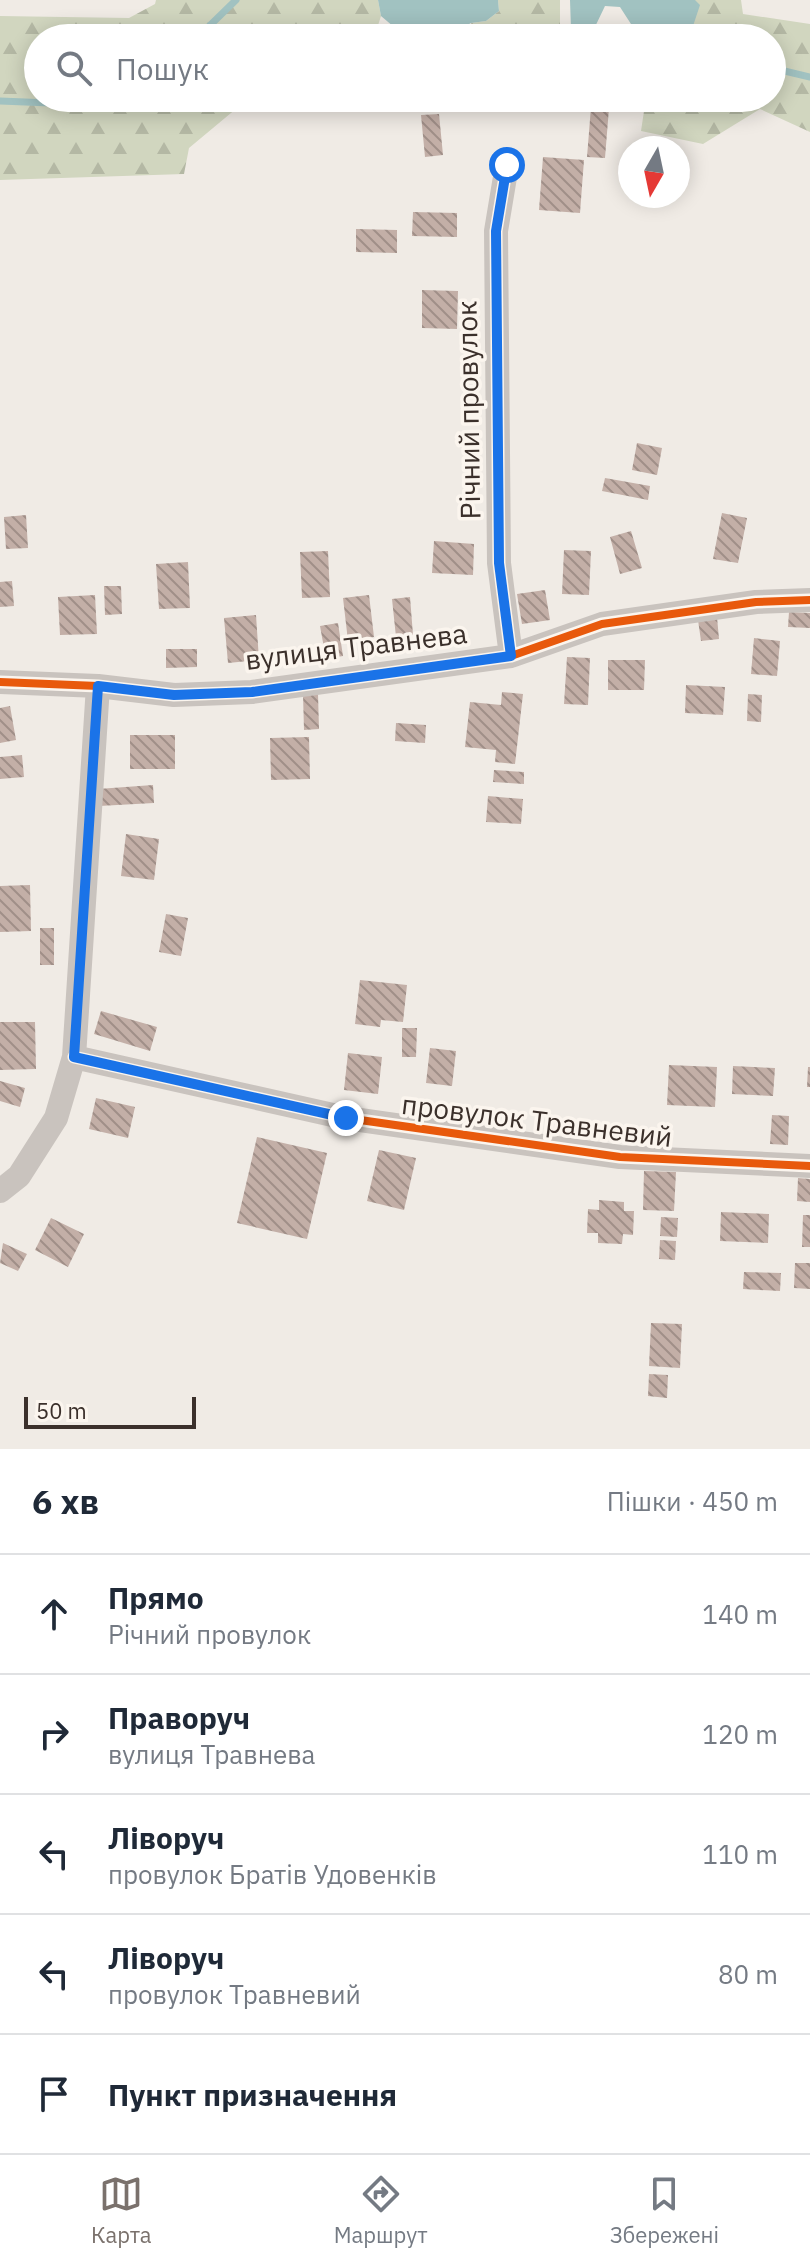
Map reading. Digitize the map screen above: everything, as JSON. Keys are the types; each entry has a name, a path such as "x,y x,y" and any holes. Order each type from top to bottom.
{"street":[{"name":"Річний провулок","path":"507,165 496,231 499,563 511,656"},
{"name":"вулиця Травнева","path":"0,682 98,686 174,695 252,692 511,656 602,624 756,602 810,600"},
{"path":"0,1191 19,1176 56,1118 74,1057 98,686"},
{"name":"провулок Травневий","path":"74,1057 346,1118 620,1157 810,1166"}],"green space":[{"path":"156,0 378,0 381,16 378,24 24,24 24,112 232,112 189,148 184,174 0,180 0,16 129,18 155,4"},
{"path":"498,0 560,0 560,24 471,24 486,21 499,11"},
{"path":"682,0 741,0 743,14 810,24 810,132 767,112 786,112 786,24 676,24"},
{"path":"644,112 755,112 703,144 690,141 690,136 665,136 641,131"}],"water":[{"path":"378,0 498,0 499,11 486,21 469,24 390,24 381,16"},
{"path":"570,0 695,0 700,5 694,24 631,24 620,7 605,6 596,24 571,24"}],"building":[{"path":"591,112 609,112 605,158 587,157"},
{"path":"439,114 443,155 425,157 421,115"},
{"path":"543,157 584,160 580,213 539,210"},
{"path":"413,212 457,213 457,237 412,236"},
{"path":"356,229 397,230 397,253 356,252"},
{"path":"422,290 458,291 457,329 422,328"},
{"path":"637,443 662,448 657,475 632,470"},
{"path":"605,478 650,486 648,500 602,491"},
{"path":"722,513 747,518 738,563 713,559"},
{"path":"26,515 28,548 6,549 4,517"},
{"path":"631,531 642,568 620,574 610,537"},
{"path":"434,541 474,544 473,575 432,573"},
{"path":"564,550 591,551 589,595 562,594"},
{"path":"328,551 330,597 302,598 300,552"},
{"path":"188,562 190,608 159,609 156,564"},
{"path":"12,581 14,606 0,607 0,582"},
{"path":"104,586 121,586 122,614 105,615"},
{"path":"545,590 550,620 522,624 517,594"},
{"path":"95,595 97,634 60,635 58,597"},
{"path":"369,595 374,637 348,641 343,598"},
{"path":"410,597 413,635 396,637 392,599"},
{"path":"789,612 810,613 810,628 788,627"},
{"path":"256,615 259,660 228,663 224,618"},
{"path":"717,617 719,639 701,641 698,620"},
{"path":"338,623 343,656 326,659 320,626"},
{"path":"754,638 780,641 777,676 751,674"},
{"path":"166,649 197,649 197,667 166,668"},
{"path":"567,657 590,658 588,705 564,704"},
{"path":"608,660 645,660 644,690 608,690"},
{"path":"686,685 725,687 723,715 685,713"},
{"path":"502,692 523,694 515,764 495,762 496,750 465,747 470,702 501,705"},
{"path":"303,694 318,694 319,729 304,730"},
{"path":"748,694 762,695 761,722 747,721"},
{"path":"10,706 16,740 0,743 0,708"},
{"path":"396,723 426,725 425,743 395,741"},
{"path":"130,735 175,735 175,769 130,769"},
{"path":"309,737 310,779 271,780 270,738"},
{"path":"22,755 24,777 0,779 0,757"},
{"path":"494,770 524,772 524,784 493,782"},
{"path":"153,785 154,803 99,806 98,789"},
{"path":"488,796 523,799 521,824 486,822"},
{"path":"126,834 159,839 154,880 121,876"},
{"path":"30,885 31,931 0,932 0,886"},
{"path":"166,914 188,918 181,956 159,952"},
{"path":"40,928 54,928 54,965 40,965"},
{"path":"360,980 407,985 403,1022 381,1020 380,1027 355,1024"},
{"path":"101,1011 157,1027 150,1051 94,1034"},
{"path":"0,1022 35,1022 36,1069 0,1070"},
{"path":"402,1028 417,1028 416,1057 402,1057"},
{"path":"430,1048 456,1051 452,1086 426,1083"},
{"path":"348,1053 382,1057 378,1094 344,1090"},
{"path":"669,1065 717,1067 715,1107 667,1105"},
{"path":"733,1066 775,1068 773,1096 732,1094"},
{"path":"810,1067 810,1087 807,1087"},
{"path":"0,1081 25,1088 20,1107 0,1101"},
{"path":"96,1098 135,1107 128,1138 89,1129"},
{"path":"772,1115 789,1116 788,1145 770,1144"},
{"path":"257,1137 327,1153 307,1239 237,1223"},
{"path":"379,1150 416,1158 404,1210 367,1201"},
{"path":"644,1171 676,1172 674,1211 643,1210"},
{"path":"798,1178 810,1179 810,1202 797,1201"},
{"path":"599,1200 624,1202 624,1211 634,1211 633,1235 623,1234 622,1244 598,1243 598,1233 587,1233 588,1209 599,1210"},
{"path":"721,1212 769,1214 768,1243 720,1241"},
{"path":"803,1215 810,1215 810,1247 802,1247"},
{"path":"661,1217 678,1218 677,1237 660,1236"},
{"path":"51,1218 84,1234 68,1267 35,1250"},
{"path":"660,1240 676,1241 675,1260 659,1259"},
{"path":"3,1243 27,1254 18,1271 0,1263"},
{"path":"795,1263 810,1263 810,1289 794,1288"},
{"path":"744,1272 781,1273 780,1291 743,1289"},
{"path":"651,1323 682,1324 680,1368 649,1366"},
{"path":"649,1374 668,1375 667,1398 648,1396"}],"waterway":[{"path":"211,24 236,0"},
{"path":"786,71 810,77"},
{"path":"0,101 24,102"}],"cycle path":[{"path":"507,165 496,231 499,563 511,656"},
{"path":"0,682 98,686 174,695 252,692 511,656 602,624 756,602 810,600"},
{"path":"74,1057 346,1118 620,1157 810,1166"}],"route":[{"path":"346,1118 74,1057 98,686 174,695 252,692 511,656 499,563 496,231 507,165"}]}
